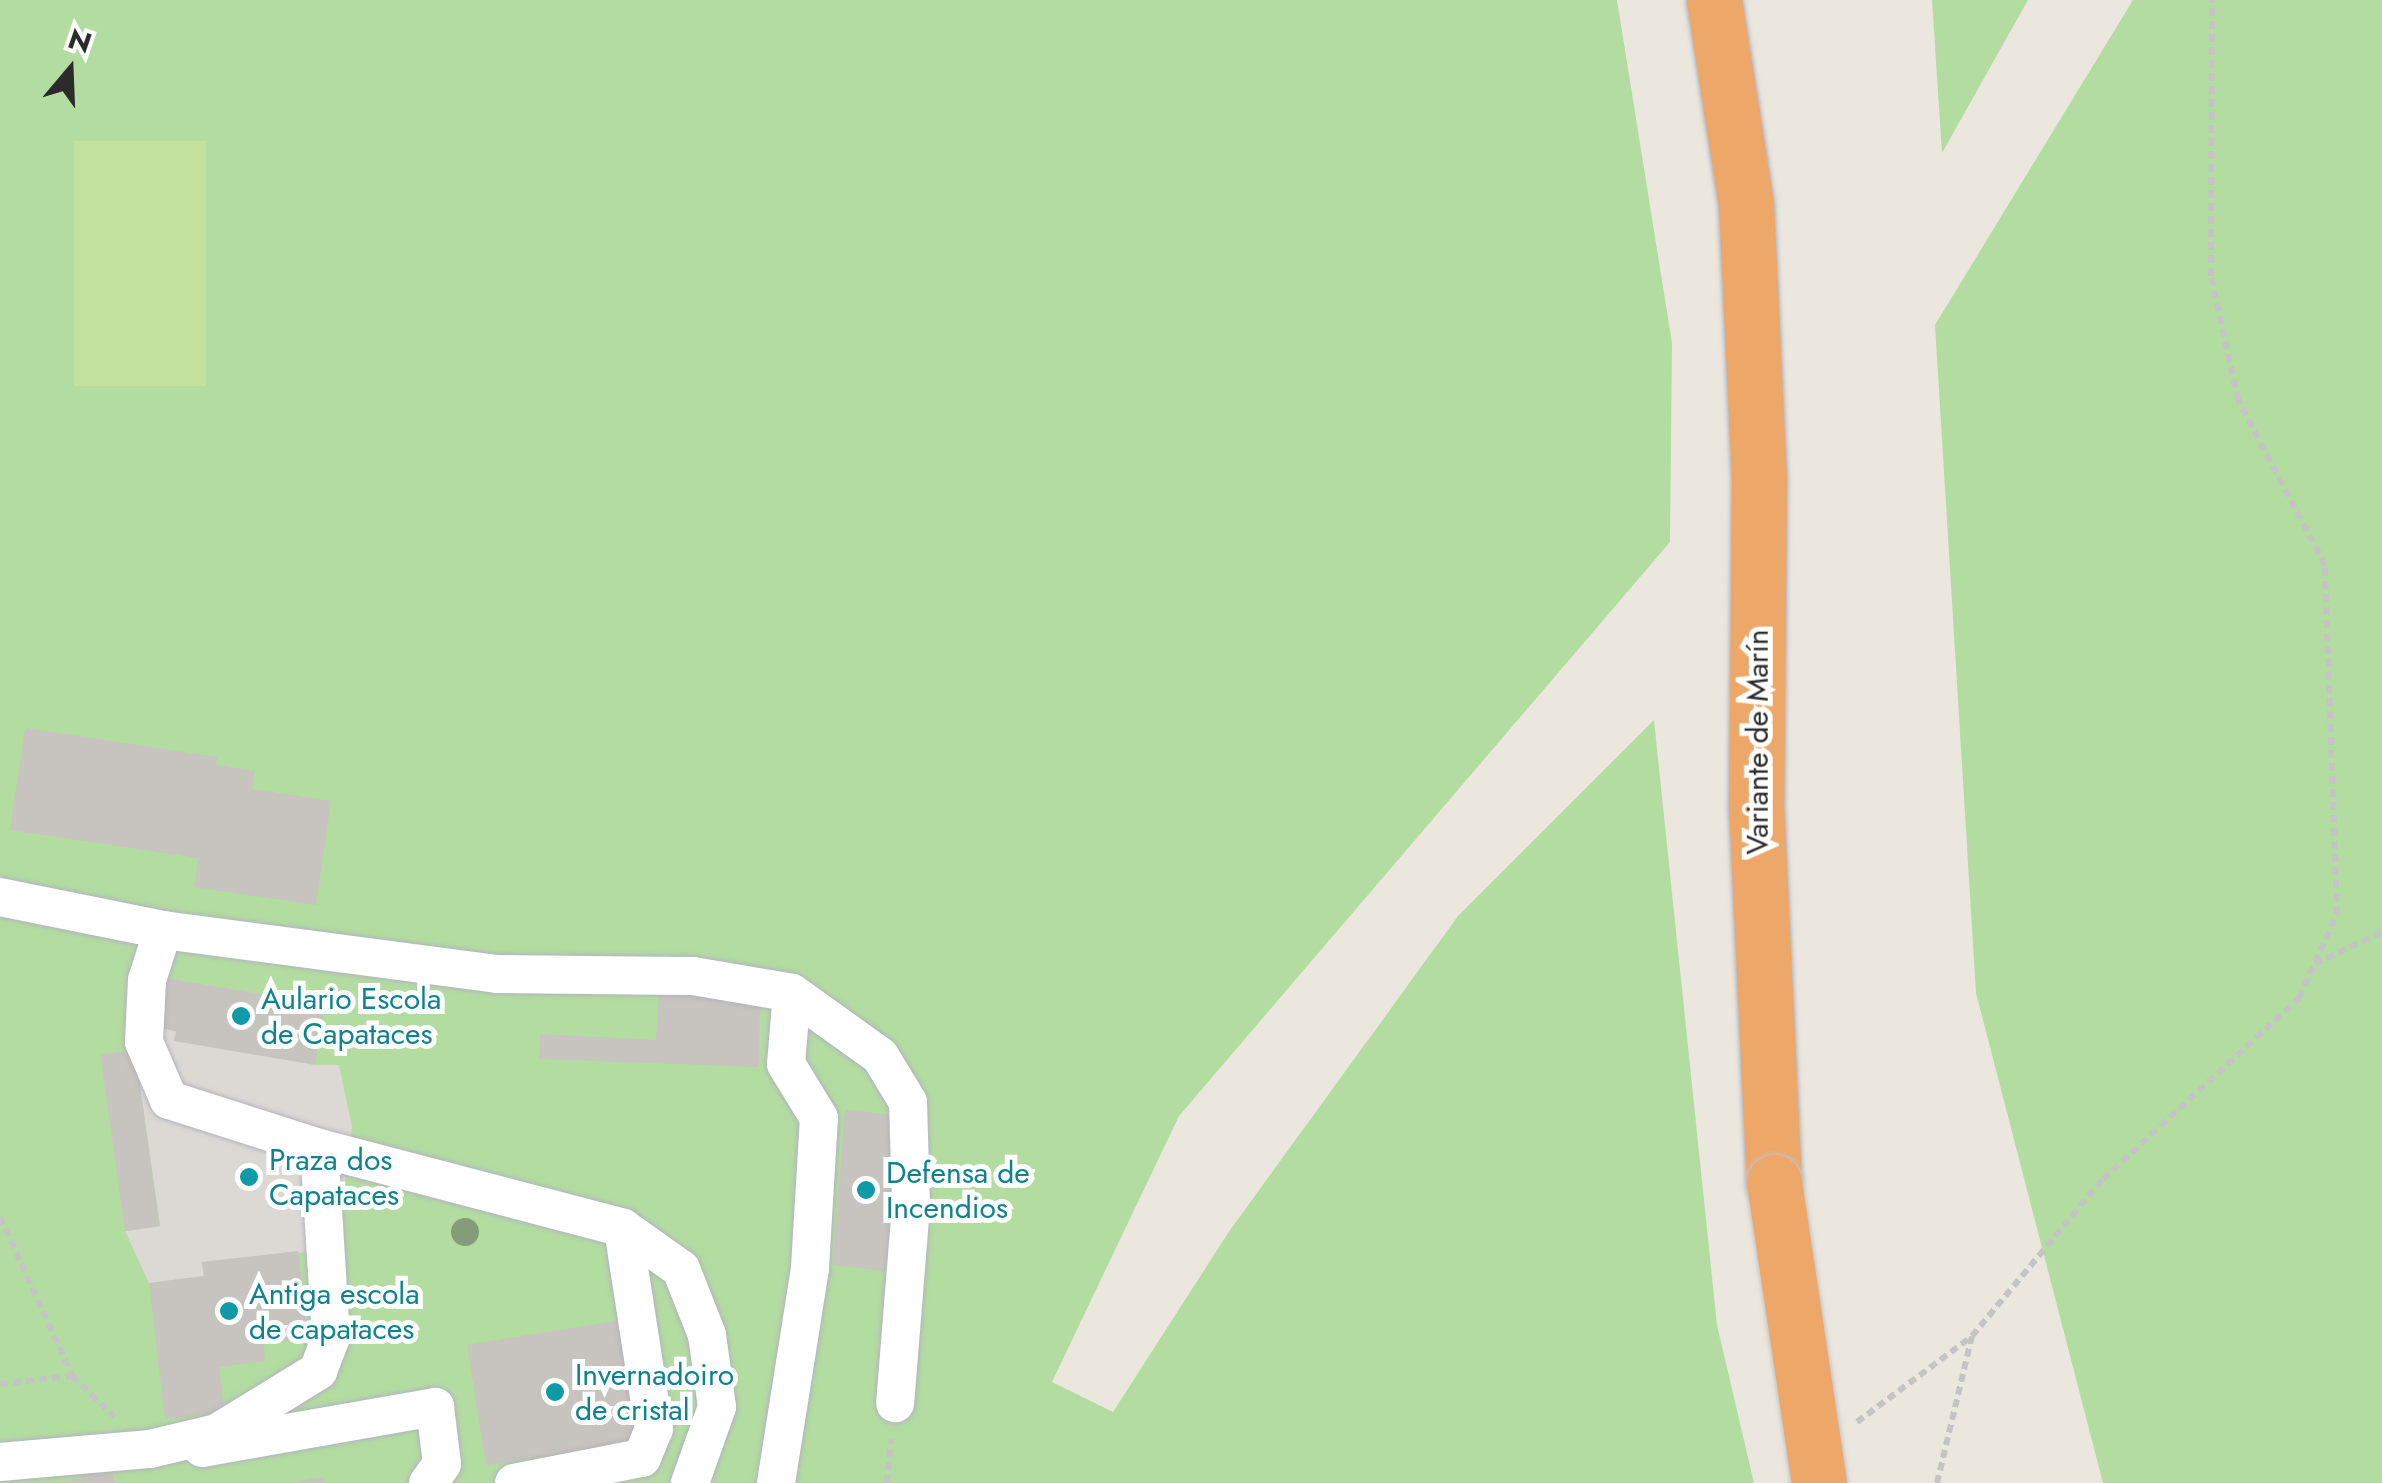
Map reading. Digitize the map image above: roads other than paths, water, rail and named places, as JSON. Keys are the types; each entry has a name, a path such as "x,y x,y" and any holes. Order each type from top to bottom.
{"highway":[{"name":"Variante de Marín","path":"1714,0 1748,243 1759,476 1756,804 1774,1182 1819,1483"}],"street":[{"path":"0,897 163,930 497,974 694,976 792,993 880,1056 908,1102 911,1206 895,1403"},
{"path":"163,930 147,980 144,1042 169,1100 318,1148 622,1228 681,1269 708,1335 717,1408 690,1483"},
{"path":"776,1483 810,1268 818,1118 786,1064 792,993"},
{"path":"150,1450 216,1433 318,1371 331,1337 318,1148"},
{"path":"514,1483 642,1458 654,1429 622,1228"},
{"path":"0,1462 236,1447 435,1407 442,1464 428,1483"}],"place":[{"name":"Aulario Escola de Capataces","path":"241,1016"},
{"name":"Praza dos Capataces","path":"249,1177"},
{"name":"Defensa de Incendios","path":"866,1190"},
{"name":"Antiga escola de capataces","path":"229,1311"},
{"name":"Invernadoiro de cristal","path":"555,1392"}]}
